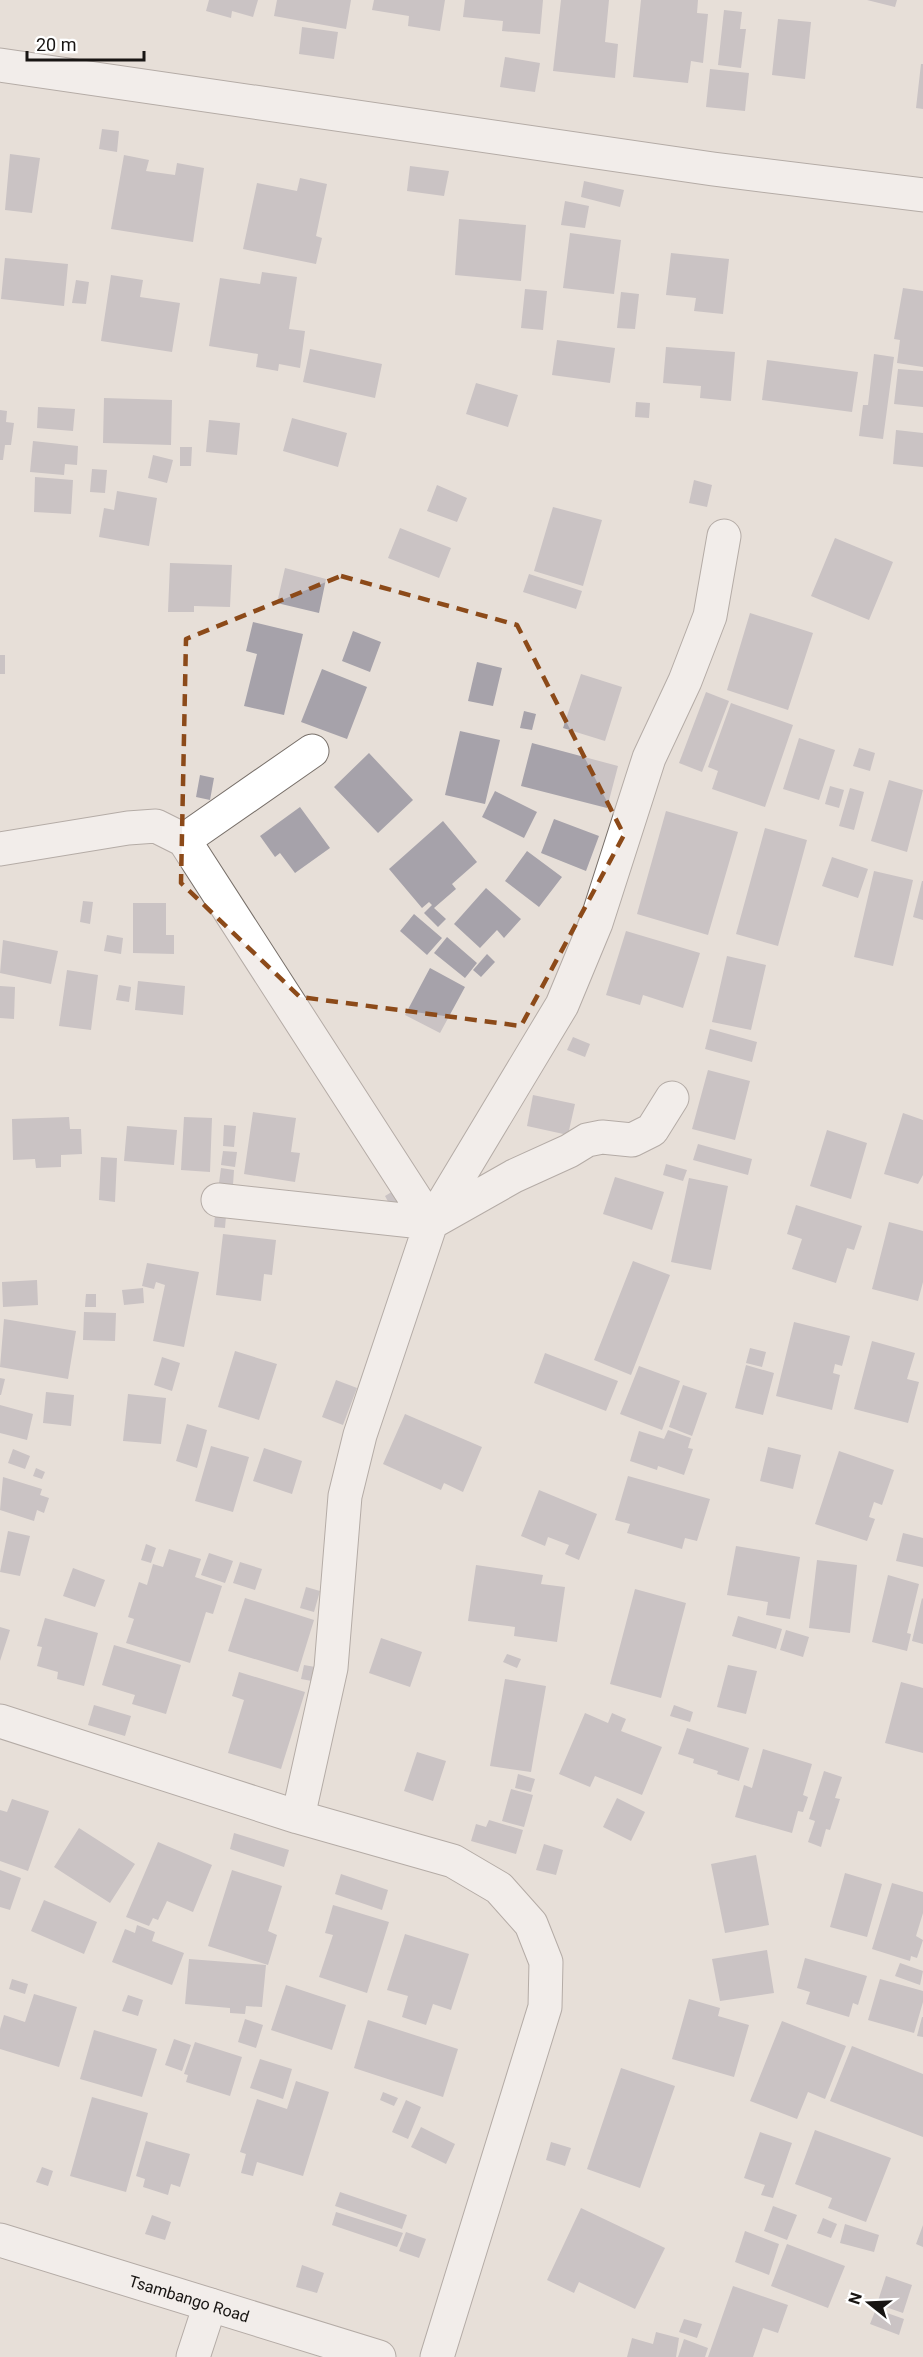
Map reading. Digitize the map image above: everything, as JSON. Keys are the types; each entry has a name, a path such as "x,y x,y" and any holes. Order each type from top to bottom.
{"street":[{"path":"0,65 713,169 923,195"},
{"path":"298,1817 331,1668 345,1496 360,1435 431,1223 562,1005 596,923 649,758 685,681 710,616 724,536"},
{"path":"184,840 312,751"},
{"path":"0,849 128,828 156,826 184,840 431,1223"},
{"path":"218,1200 431,1223 514,1176 569,1151 587,1140 602,1137 632,1140 652,1130 672,1098"},
{"path":"0,1721 298,1817 453,1861 499,1888 531,1924 546,1962 545,2007 437,2357"},
{"name":"Tsambango Road","path":"0,2240 379,2357"},
{"path":"193,2357 210,2305"}],"highlighted area":[{"path":"341,576 517,625 624,835 521,1026 300,997 181,883 186,639"}],"building":[{"path":"209,0 258,0 253,17 232,11 231,18 206,11"},
{"path":"277,0 351,0 346,29 274,16"},
{"path":"374,0 445,0 440,31 408,26 409,16 372,10"},
{"path":"465,0 543,0 540,34 502,31 503,21 463,17"},
{"path":"561,0 609,0 605,42 618,44 615,78 553,71"},
{"path":"641,0 698,0 697,13 708,14 703,63 691,61 688,83 633,77"},
{"path":"867,0 897,0 895,7"},
{"path":"724,10 742,12 740,29 746,29 741,68 718,65"},
{"path":"778,19 811,22 805,79 772,75"},
{"path":"302,27 338,32 334,59 299,54"},
{"path":"505,57 540,63 535,92 500,87"},
{"path":"921,64 923,64 923,109 916,108"},
{"path":"710,69 749,73 745,111 706,107"},
{"path":"102,129 119,131 117,152 99,149"},
{"path":"10,154 40,158 32,213 5,210"},
{"path":"124,155 149,160 146,171 175,175 177,163 204,168 193,242 111,229"},
{"path":"410,166 449,171 444,196 407,191"},
{"path":"300,178 327,184 316,236 322,238 316,264 243,249 257,183 297,191"},
{"path":"584,181 624,190 620,207 581,197"},
{"path":"565,201 589,206 585,228 561,225"},
{"path":"459,219 526,225 521,281 455,275"},
{"path":"570,233 621,240 614,294 563,288"},
{"path":"671,253 729,259 723,314 694,311 696,298 666,295"},
{"path":"5,258 68,264 64,306 1,299"},
{"path":"262,272 297,277 289,329 305,331 300,368 279,364 278,371 256,367 258,354 209,346 220,278 260,284"},
{"path":"111,275 143,280 140,297 180,303 172,352 101,341"},
{"path":"76,280 89,282 86,304 72,303"},
{"path":"903,288 923,291 923,367 897,363 900,340 894,339"},
{"path":"525,289 547,291 543,330 521,328"},
{"path":"621,292 639,294 635,329 617,328"},
{"path":"557,340 615,348 610,383 552,375"},
{"path":"666,347 735,352 731,401 700,398 701,386 663,383"},
{"path":"310,349 382,364 375,398 303,382"},
{"path":"874,354 894,357 883,439 859,436 863,405 868,405"},
{"path":"767,360 858,372 852,412 762,400"},
{"path":"898,369 923,371 923,407 894,404"},
{"path":"476,383 518,395 508,427 466,414"},
{"path":"104,398 172,400 171,445 103,443"},
{"path":"636,402 650,403 649,418 635,417"},
{"path":"38,407 75,409 73,431 37,428"},
{"path":"0,410 7,411 6,422 14,423 11,445 5,445 3,460 0,460"},
{"path":"292,418 347,433 338,467 283,451"},
{"path":"209,420 240,423 237,455 206,452"},
{"path":"896,430 923,433 923,467 893,464"},
{"path":"33,441 78,446 77,465 65,464 64,475 30,472"},
{"path":"180,447 192,447 191,466 180,466"},
{"path":"153,455 173,460 167,483 148,478"},
{"path":"92,469 107,470 105,493 90,492"},
{"path":"35,477 73,480 71,514 34,512"},
{"path":"694,480 712,485 707,507 689,503"},
{"path":"437,485 467,498 457,522 427,511"},
{"path":"117,491 157,498 149,546 99,537 104,508 114,510"},
{"path":"553,507 602,520 583,586 534,571"},
{"path":"400,528 451,548 439,578 388,558"},
{"path":"835,538 893,562 869,620 811,596"},
{"path":"170,563 232,565 230,607 194,606 194,612 168,612"},
{"path":"285,568 326,579 319,613 277,603"},
{"path":"529,574 582,591 576,609 523,592"},
{"path":"750,613 813,633 788,710 727,690"},
{"path":"253,622 303,634 284,715 244,706 257,654 246,651"},
{"path":"353,631 381,642 370,672 342,661"},
{"path":"0,655 5,655 5,674 0,674"},
{"path":"477,662 502,668 493,706 468,701"},
{"path":"322,669 367,687 347,739 301,722"},
{"path":"581,674 622,687 605,741 563,728"},
{"path":"706,692 729,701 702,772 679,763"},
{"path":"731,703 793,725 765,807 712,789 718,771 708,767"},
{"path":"524,711 536,714 532,730 520,728"},
{"path":"460,731 500,740 485,804 445,795"},
{"path":"799,738 835,750 819,800 783,789"},
{"path":"532,743 618,766 607,808 521,786"},
{"path":"859,748 875,753 870,771 853,766"},
{"path":"369,753 413,800 378,833 334,787"},
{"path":"200,775 214,778 210,800 196,797"},
{"path":"889,780 923,790 907,852 871,841"},
{"path":"830,786 844,790 839,808 825,804"},
{"path":"850,788 864,792 854,830 839,826"},
{"path":"495,791 537,812 524,838 482,817"},
{"path":"300,807 330,848 295,873 280,853 275,857 260,836"},
{"path":"666,811 738,832 708,935 637,914"},
{"path":"554,819 599,836 586,871 541,853"},
{"path":"443,821 477,862 452,884 456,889 434,908 446,919 438,927 424,913 432,905 429,902 422,908 389,869"},
{"path":"765,828 807,840 778,946 736,934"},
{"path":"527,851 562,877 539,907 505,881"},
{"path":"832,857 868,869 858,898 822,886"},
{"path":"874,871 913,880 893,966 854,957"},
{"path":"923,881 923,920 913,917"},
{"path":"486,888 521,919 504,938 497,930 480,948 454,924"},
{"path":"83,901 93,902 90,924 80,922"},
{"path":"133,903 166,903 166,935 174,935 174,954 133,953"},
{"path":"414,914 442,938 427,955 400,931"},
{"path":"626,931 700,953 683,1008 643,995 640,1005 606,995"},
{"path":"107,935 123,938 121,954 104,951"},
{"path":"447,937 477,963 465,978 434,953"},
{"path":"3,940 58,951 51,984 0,973"},
{"path":"487,954 495,962 481,977 473,970"},
{"path":"727,956 766,965 751,1030 712,1022"},
{"path":"430,968 465,987 440,1033 405,1015"},
{"path":"67,970 98,975 91,1030 59,1026"},
{"path":"138,981 185,986 183,1015 135,1010"},
{"path":"119,985 131,987 129,1002 116,1000"},
{"path":"0,986 15,987 14,1019 0,1018"},
{"path":"710,1029 757,1042 752,1062 705,1049"},
{"path":"573,1037 590,1044 585,1057 567,1050"},
{"path":"708,1070 750,1081 735,1140 692,1129"},
{"path":"533,1095 575,1104 568,1135 527,1126"},
{"path":"253,1112 296,1118 291,1152 300,1153 295,1182 244,1174"},
{"path":"903,1113 923,1120 923,1175 918,1184 884,1174"},
{"path":"69,1117 70,1129 81,1129 82,1154 61,1155 61,1167 36,1168 35,1159 13,1160 12,1119"},
{"path":"184,1117 212,1118 210,1172 181,1170"},
{"path":"224,1125 236,1126 234,1147 223,1146"},
{"path":"127,1126 177,1130 174,1165 124,1161"},
{"path":"827,1130 867,1143 851,1199 810,1186"},
{"path":"698,1144 752,1159 748,1175 693,1160"},
{"path":"223,1151 237,1152 235,1167 221,1165"},
{"path":"101,1157 117,1158 115,1202 99,1200"},
{"path":"666,1164 687,1170 683,1181 663,1175"},
{"path":"221,1168 234,1170 233,1185 219,1183"},
{"path":"615,1177 664,1192 652,1230 603,1214"},
{"path":"689,1178 728,1186 711,1270 671,1262"},
{"path":"400,1187 411,1207 391,1207 385,1196"},
{"path":"796,1205 862,1226 854,1250 847,1248 836,1283 792,1269 802,1239 787,1234"},
{"path":"215,1215 226,1216 225,1228 214,1227"},
{"path":"889,1222 923,1231 923,1282 918,1301 872,1289"},
{"path":"223,1234 276,1240 272,1275 264,1274 261,1301 216,1295"},
{"path":"633,1261 670,1275 631,1375 594,1360"},
{"path":"147,1263 199,1272 184,1347 153,1341 165,1285 156,1282 154,1289 142,1286"},
{"path":"37,1280 38,1305 3,1307 2,1282"},
{"path":"143,1288 144,1303 124,1305 122,1290"},
{"path":"86,1294 96,1294 96,1307 85,1307"},
{"path":"84,1312 116,1313 115,1341 83,1340"},
{"path":"4,1319 76,1331 68,1379 0,1367"},
{"path":"794,1322 850,1336 842,1366 835,1364 833,1373 840,1375 832,1410 776,1396"},
{"path":"872,1341 915,1353 907,1379 919,1382 908,1423 854,1409"},
{"path":"750,1348 766,1352 762,1367 746,1363"},
{"path":"235,1351 277,1364 259,1420 218,1407"},
{"path":"545,1353 618,1381 606,1411 534,1383"},
{"path":"162,1357 180,1363 172,1391 154,1385"},
{"path":"746,1365 774,1373 763,1415 735,1408"},
{"path":"639,1366 680,1381 662,1430 620,1414"},
{"path":"0,1378 5,1379 1,1395 0,1395"},
{"path":"336,1380 357,1388 343,1425 322,1417"},
{"path":"683,1385 707,1393 692,1436 669,1427"},
{"path":"46,1392 74,1395 71,1426 43,1423"},
{"path":"128,1394 166,1398 161,1444 123,1441"},
{"path":"0,1405 33,1414 27,1440 0,1433"},
{"path":"405,1414 482,1447 463,1492 444,1483 441,1490 383,1464"},
{"path":"187,1424 207,1430 197,1468 176,1461"},
{"path":"668,1430 691,1438 688,1448 693,1449 684,1475 658,1466 657,1470 630,1461 639,1431 664,1439"},
{"path":"211,1446 249,1457 233,1512 195,1501"},
{"path":"768,1447 801,1455 793,1489 760,1481"},
{"path":"264,1448 302,1461 292,1494 253,1481"},
{"path":"13,1449 30,1456 25,1469 8,1463"},
{"path":"839,1451 894,1470 882,1505 874,1502 869,1517 875,1519 867,1541 815,1524"},
{"path":"36,1468 45,1472 42,1479 33,1476"},
{"path":"628,1476 710,1499 697,1541 685,1538 682,1549 627,1533 630,1524 615,1520"},
{"path":"3,1477 42,1489 40,1495 49,1498 44,1513 37,1510 34,1521 0,1510"},
{"path":"539,1490 597,1514 579,1560 565,1554 569,1545 548,1537 545,1546 521,1536"},
{"path":"8,1531 30,1536 20,1576 0,1572"},
{"path":"903,1533 923,1538 923,1567 896,1561"},
{"path":"146,1544 156,1548 151,1563 141,1560"},
{"path":"736,1546 800,1557 790,1619 766,1615 768,1602 727,1595"},
{"path":"169,1549 201,1559 195,1577 222,1586 213,1614 206,1612 190,1663 126,1643 134,1619 128,1617 139,1582 147,1585 153,1564 163,1567"},
{"path":"209,1553 233,1561 225,1583 201,1575"},
{"path":"817,1560 857,1565 850,1633 809,1628"},
{"path":"240,1562 262,1569 255,1590 233,1583"},
{"path":"476,1565 543,1575 541,1584 565,1587 557,1642 514,1636 515,1627 468,1621"},
{"path":"73,1568 105,1580 95,1607 63,1596"},
{"path":"888,1575 919,1584 907,1633 911,1634 907,1651 872,1642"},
{"path":"306,1587 320,1591 314,1612 300,1608"},
{"path":"635,1589 686,1603 661,1698 610,1684"},
{"path":"245,1598 314,1620 298,1672 228,1651"},
{"path":"923,1599 923,1644 912,1641"},
{"path":"738,1616 782,1629 776,1649 732,1636"},
{"path":"45,1618 98,1633 84,1686 57,1679 58,1672 37,1666 42,1647 37,1646"},
{"path":"0,1627 10,1630 0,1661"},
{"path":"786,1630 809,1637 803,1657 780,1650"},
{"path":"381,1638 422,1652 410,1687 369,1673"},
{"path":"114,1645 181,1665 166,1714 132,1704 135,1695 102,1685"},
{"path":"507,1654 521,1659 517,1668 503,1662"},
{"path":"304,1665 315,1667 312,1681 301,1679"},
{"path":"728,1665 757,1671 746,1714 717,1707"},
{"path":"239,1672 305,1692 281,1769 228,1753 244,1700 232,1696"},
{"path":"505,1679 546,1686 531,1772 490,1766"},
{"path":"901,1682 923,1688 923,1753 885,1743"},
{"path":"94,1705 131,1716 125,1736 88,1725"},
{"path":"674,1705 693,1712 690,1722 670,1716"},
{"path":"585,1713 608,1723 612,1713 626,1719 621,1731 662,1747 642,1795 595,1776 590,1787 559,1774"},
{"path":"687,1728 749,1748 739,1781 717,1774 718,1771 693,1763 694,1759 678,1754"},
{"path":"763,1749 812,1764 803,1795 808,1797 803,1812 798,1811 792,1833 735,1817 744,1785 752,1788"},
{"path":"417,1752 446,1761 433,1801 404,1791"},
{"path":"824,1771 842,1777 835,1798 840,1799 830,1830 826,1829 821,1847 808,1842 815,1821 809,1819"},
{"path":"518,1774 535,1779 531,1792 515,1788"},
{"path":"511,1789 533,1795 524,1827 502,1821"},
{"path":"617,1798 645,1812 631,1841 603,1827"},
{"path":"12,1799 49,1811 28,1871 0,1861 0,1810 7,1812"},
{"path":"489,1820 523,1830 516,1854 471,1841 476,1824 486,1827"},
{"path":"79,1828 135,1864 110,1903 54,1867"},
{"path":"234,1833 289,1850 284,1867 230,1849"},
{"path":"158,1842 212,1865 193,1912 167,1901 158,1920 153,1918 149,1926 126,1917"},
{"path":"544,1844 563,1850 556,1875 536,1870"},
{"path":"756,1855 769,1925 725,1933 711,1864"},
{"path":"0,1870 21,1878 10,1910 0,1907"},
{"path":"232,1870 282,1886 268,1931 277,1935 268,1965 208,1946"},
{"path":"845,1873 882,1884 867,1937 830,1927"},
{"path":"341,1874 388,1890 382,1910 335,1894"},
{"path":"892,1883 923,1892 923,1913 916,1936 923,1940 917,1958 911,1956 910,1961 872,1949"},
{"path":"44,1900 97,1922 84,1954 31,1931"},
{"path":"333,1905 389,1922 367,1993 319,1977 333,1935 325,1933"},
{"path":"137,1925 155,1932 152,1941 184,1953 172,1985 112,1962 125,1929 135,1933"},
{"path":"405,1934 469,1954 451,2010 433,2004 426,2025 402,2017 408,1996 387,1990"},
{"path":"767,1950 774,1993 720,2001 712,1959"},
{"path":"805,1958 867,1976 858,2005 853,2003 849,2017 806,2004 810,1992 797,1988"},
{"path":"189,1959 266,1965 262,2007 246,2006 245,2014 230,2013 230,2008 185,2004"},
{"path":"900,1963 923,1971 920,1985 895,1976"},
{"path":"12,1979 28,1984 25,1994 9,1989"},
{"path":"880,1979 923,1991 923,2002 914,2033 868,2020"},
{"path":"286,1985 346,2005 332,2050 271,2030"},
{"path":"34,1994 77,2007 59,2067 0,2049 0,2029 4,2015 25,2022"},
{"path":"128,1995 143,2000 138,2016 122,2011"},
{"path":"689,1999 720,2008 718,2016 749,2025 734,2077 672,2059"},
{"path":"923,2017 923,2037 917,2036"},
{"path":"245,2019 263,2025 256,2048 238,2042"},
{"path":"368,2020 458,2049 443,2097 354,2068"},
{"path":"782,2021 846,2046 825,2099 808,2092 797,2119 750,2101"},
{"path":"94,2030 157,2049 142,2097 80,2079"},
{"path":"174,2039 191,2045 182,2071 165,2065"},
{"path":"195,2042 242,2057 230,2096 186,2082 188,2075 184,2074"},
{"path":"852,2046 923,2074 923,2137 830,2101"},
{"path":"260,2059 292,2069 283,2099 250,2088"},
{"path":"621,2068 675,2086 640,2188 587,2169"},
{"path":"296,2081 329,2092 303,2176 257,2162 253,2176 241,2173 246,2154 240,2152 257,2099 287,2109"},
{"path":"383,2092 398,2098 394,2106 380,2100"},
{"path":"92,2097 148,2113 126,2192 70,2176"},
{"path":"406,2100 421,2107 408,2139 392,2132"},
{"path":"421,2127 455,2144 446,2164 411,2147"},
{"path":"815,2130 891,2158 866,2222 828,2208 832,2198 795,2184"},
{"path":"760,2132 792,2143 773,2198 761,2195 765,2185 744,2178"},
{"path":"146,2141 190,2154 180,2187 171,2184 168,2195 143,2187 145,2179 136,2176"},
{"path":"551,2142 571,2148 565,2166 546,2160"},
{"path":"42,2167 53,2171 48,2186 36,2182"},
{"path":"340,2192 407,2215 402,2229 335,2206"},
{"path":"773,2206 797,2215 787,2240 764,2231"},
{"path":"581,2208 665,2248 635,2309 579,2282 574,2293 547,2280"},
{"path":"336,2212 403,2233 397,2247 332,2225"},
{"path":"152,2215 171,2222 165,2240 145,2234"},
{"path":"823,2218 837,2224 831,2238 817,2233"},
{"path":"845,2224 879,2235 874,2252 840,2243"},
{"path":"923,2225 923,2247 916,2244"},
{"path":"745,2231 779,2244 769,2275 735,2262"},
{"path":"406,2232 426,2239 419,2258 399,2251"},
{"path":"787,2244 845,2266 828,2308 771,2286"},
{"path":"302,2265 324,2273 317,2293 296,2287"},
{"path":"886,2276 912,2285 903,2313 877,2304"},
{"path":"733,2286 788,2305 778,2333 763,2328 753,2357 708,2357"},
{"path":"876,2309 904,2319 899,2335 870,2324"},
{"path":"684,2319 702,2324 697,2338 679,2332"},
{"path":"656,2332 679,2338 676,2357 627,2357 632,2338 653,2344"},
{"path":"684,2339 708,2348 705,2357 678,2357"}]}
